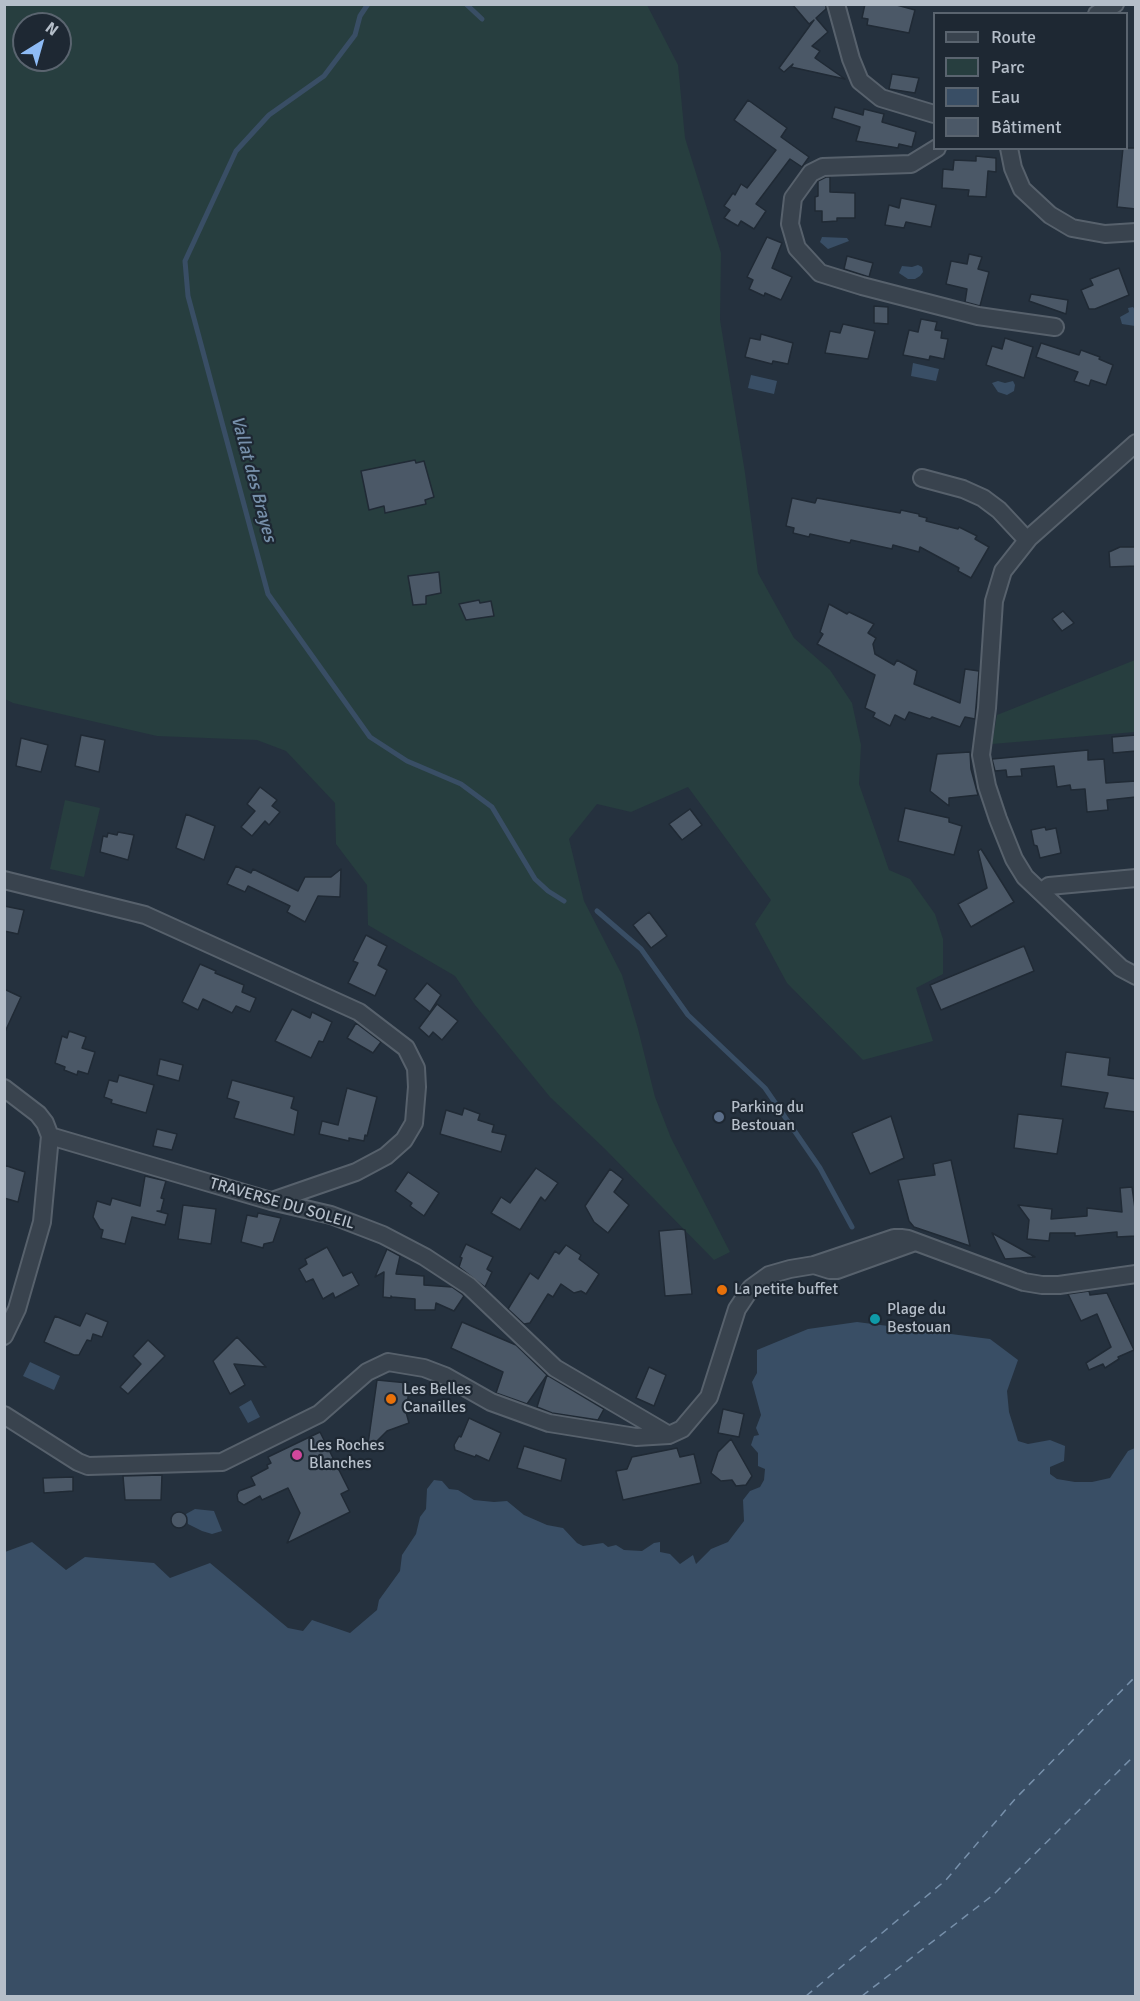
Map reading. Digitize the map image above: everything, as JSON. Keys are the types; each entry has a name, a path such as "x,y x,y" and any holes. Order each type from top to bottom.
{"street":[{"path":"836,4 851,59 860,81 881,98 933,114"},
{"path":"1101,12 1115,4"},
{"path":"934,150 911,164 823,167 811,173 793,198 790,224 797,248 820,273 862,286 978,316 1055,327"},
{"path":"1009,150 1012,168 1022,189 1050,215 1072,228 1105,234 1136,232"},
{"path":"1136,443 1027,540 1003,571 994,601 987,708 981,755 987,786 1014,859 1025,877 1121,968 1136,976"},
{"path":"922,478 963,489 983,498 999,510 1027,540"},
{"path":"1041,892 1049,886 1136,878"},
{"path":"4,880 145,915 359,1012 406,1048 416,1068 417,1087 414,1123 404,1140 386,1156 356,1172 271,1201"},
{"path":"4,1088 38,1114 45,1123 50,1136 42,1222 17,1309 7,1330"},
{"name":"TRAVERSE DU SOLEIL","path":"50,1136 271,1201 331,1215 383,1235 425,1257 469,1286 555,1368 669,1435"},
{"path":"4,1415 88,1466 222,1462 302,1424 334,1403 367,1372 388,1362 424,1368 445,1376 491,1402 549,1423 636,1437 669,1435 682,1429 710,1397 737,1309 751,1288 769,1275 814,1265 894,1238 915,1242 1024,1282 1042,1285 1059,1285 1136,1274"}],"green space":[{"path":"4,5 647,5 678,65 685,138 721,253 720,320 745,473 758,573 794,638 830,670 852,703 861,745 859,784 889,870 910,879 935,914 943,939 943,974 916,988 933,1041 863,1060 787,983 755,924 771,900 688,787 631,812 597,804 569,839 584,901 622,975 655,1097 671,1138 730,1252 714,1260 605,1149 550,1097 475,1005 455,976 368,925 367,885 336,844 335,803 286,751 257,740 157,736 13,703 5,699"},
{"path":"1135,660 1135,732 992,744 997,715"},
{"path":"65,800 100,808 84,877 50,869"}],"water":[{"path":"822,237 847,238 849,241 828,249 820,242"},
{"path":"902,266 922,267 923,272 915,279 908,279 899,273"},
{"path":"1133,307 1135,326 1122,324 1120,317 1129,312 1128,308"},
{"path":"913,363 939,369 936,381 911,376"},
{"path":"751,375 777,381 774,394 748,388"},
{"path":"998,381 1005,383 1013,381 1014,391 1007,395 998,392 992,383"},
{"path":"857,1322 990,1339 1018,1360 1007,1391 1009,1412 1018,1441 1028,1444 1050,1440 1065,1446 1064,1461 1050,1467 1050,1474 1057,1479 1092,1482 1110,1478 1128,1451 1135,1448 1135,1996 5,1996 5,1552 32,1542 66,1570 85,1557 154,1563 170,1578 210,1563 288,1628 303,1631 312,1620 350,1633 377,1610 379,1600 400,1571 402,1555 416,1534 420,1517 426,1509 427,1489 434,1480 442,1481 449,1489 458,1490 474,1500 507,1501 524,1515 547,1525 563,1528 583,1546 603,1543 608,1547 616,1545 624,1550 642,1551 660,1542 660,1552 670,1554 680,1564 693,1555 696,1564 711,1549 728,1542 744,1521 743,1500 750,1491 760,1487 764,1480 765,1469 758,1466 758,1453 751,1445 754,1436 759,1435 756,1428 761,1415 752,1382 757,1373 757,1350 808,1329"},
{"path":"30,1362 60,1376 54,1390 23,1376"},
{"path":"251,1400 260,1417 248,1423 239,1407"},
{"path":"195,1509 214,1511 222,1531 212,1534 188,1524 186,1514"}],"building":[{"path":"792,4 826,4 826,9 816,18 828,32 812,46 820,51 815,58 845,79 791,67 793,64 784,72 779,68 814,20 809,24"},
{"path":"865,4 893,4 915,10 909,33 867,25 868,19 862,18"},
{"path":"892,74 919,78 915,93 889,89"},
{"path":"748,100 787,128 781,137 809,157 802,167 790,159 756,204 766,211 754,229 741,221 738,226 724,218 730,210 724,206 733,193 735,195 741,184 747,188 776,150 734,120"},
{"path":"835,107 863,115 864,109 884,114 882,122 916,132 912,147 899,144 898,148 856,141 860,127 832,118"},
{"path":"1136,148 1136,209 1117,207 1123,150"},
{"path":"976,156 996,158 996,172 988,171 986,197 968,196 969,190 942,188 943,169 953,170 954,160 976,161"},
{"path":"830,177 830,192 855,193 855,218 837,218 837,221 822,222 822,211 815,211 815,197 818,196 818,181"},
{"path":"901,198 936,205 931,227 906,222 904,228 885,225 889,205 899,208"},
{"path":"767,237 782,243 772,268 792,277 781,300 749,289 753,280 747,277"},
{"path":"969,254 982,257 978,269 989,272 980,306 965,302 967,289 946,284 951,261 967,264"},
{"path":"847,256 873,263 869,277 844,269"},
{"path":"1119,268 1129,295 1095,309 1089,309 1081,290 1093,285 1090,279"},
{"path":"1031,294 1068,300 1066,314 1029,301"},
{"path":"874,306 888,307 888,324 874,323"},
{"path":"921,319 937,322 935,330 942,331 941,338 948,339 944,359 930,356 929,360 903,355 909,330 918,332"},
{"path":"843,324 875,331 868,359 825,353 830,331 840,333"},
{"path":"761,334 793,343 788,364 773,361 772,364 745,357 750,338 760,340"},
{"path":"1005,338 1033,347 1024,378 986,365 992,346 1002,349"},
{"path":"1041,343 1079,355 1081,350 1113,365 1106,385 1091,380 1089,386 1074,381 1078,372 1036,357"},
{"path":"415,460 416,463 424,461 434,497 425,500 426,504 385,513 384,506 369,510 361,471"},
{"path":"792,498 815,503 817,498 900,513 901,510 919,514 927,518 926,521 958,529 959,527 977,536 975,539 989,547 971,578 958,571 959,568 920,547 919,552 893,545 892,549 851,540 850,543 810,534 809,537 793,533 794,528 786,526"},
{"path":"1120,547 1136,547 1136,566 1110,567 1109,552"},
{"path":"439,572 441,593 426,596 426,604 413,605 408,576"},
{"path":"479,600 480,603 491,601 494,616 466,620 459,604"},
{"path":"829,604 847,614 849,612 874,624 868,633 876,638 873,644 875,654 894,665 897,660 917,671 914,684 960,703 965,669 979,671 975,719 965,717 960,727 909,712 905,720 895,715 890,726 873,717 875,713 865,708 875,675 817,644 823,634 820,632"},
{"path":"1063,611 1074,623 1062,631 1052,619"},
{"path":"81,735 105,740 99,772 75,766"},
{"path":"1136,735 1136,751 1113,753 1112,737"},
{"path":"21,738 48,745 41,772 16,766"},
{"path":"1088,750 1088,760 1104,759 1106,783 1136,781 1136,797 1107,800 1108,810 1087,812 1085,789 1071,790 1070,785 1057,787 1054,766 1021,769 1022,776 1007,777 1006,770 995,771 992,759"},
{"path":"970,752 971,769 978,795 949,798 949,806 930,791 937,754"},
{"path":"260,787 277,800 272,806 280,812 269,825 265,821 252,836 241,827 255,811 247,804"},
{"path":"905,808 949,818 949,822 962,826 954,855 898,841"},
{"path":"690,809 702,825 682,840 669,824"},
{"path":"186,814 215,826 204,860 176,848"},
{"path":"1045,827 1046,830 1056,828 1061,853 1040,858 1031,830"},
{"path":"118,832 134,835 128,860 100,852 103,836 107,837 108,833 117,835"},
{"path":"981,849 1014,902 971,927 958,904 987,888 978,851"},
{"path":"236,866 251,873 253,869 298,891 305,877 331,877 341,869 340,897 318,896 305,922 287,912 290,906 248,886 245,892 227,884"},
{"path":"4,906 24,910 18,934 4,931"},
{"path":"649,912 667,936 651,948 633,925"},
{"path":"366,935 387,946 378,965 387,970 375,996 348,983 358,963 353,961"},
{"path":"1024,946 1034,971 941,1010 930,985"},
{"path":"200,964 244,985 242,992 256,998 250,1012 236,1006 232,1013 203,999 198,1010 182,1002"},
{"path":"427,983 441,995 430,1012 414,999"},
{"path":"4,989 21,997 4,1034"},
{"path":"437,1004 458,1021 442,1040 433,1032 429,1037 419,1028"},
{"path":"292,1009 310,1018 312,1012 332,1022 323,1042 319,1041 311,1058 275,1041"},
{"path":"356,1023 381,1042 373,1053 347,1038"},
{"path":"69,1031 86,1037 82,1048 95,1052 88,1074 78,1071 77,1075 64,1070 65,1067 55,1063 62,1036 67,1038"},
{"path":"1066,1052 1110,1058 1108,1075 1136,1079 1136,1112 1104,1108 1108,1093 1061,1086"},
{"path":"160,1059 183,1065 179,1081 157,1075"},
{"path":"119,1075 154,1085 146,1113 111,1103 112,1100 104,1097 109,1080 117,1082"},
{"path":"232,1080 294,1097 291,1108 298,1111 294,1135 234,1118 239,1102 227,1098"},
{"path":"347,1088 377,1097 364,1141 349,1138 349,1141 319,1134 322,1121 338,1125"},
{"path":"464,1108 480,1114 478,1120 494,1125 492,1132 506,1135 501,1152 440,1134 446,1110 462,1115"},
{"path":"1018,1114 1063,1119 1057,1154 1014,1148"},
{"path":"891,1116 904,1158 870,1174 852,1133"},
{"path":"157,1129 177,1134 172,1150 153,1146"},
{"path":"951,1160 970,1246 914,1227 909,1221 898,1180 935,1175 933,1164"},
{"path":"4,1165 25,1172 18,1202 4,1198"},
{"path":"536,1168 558,1183 545,1201 541,1197 520,1230 491,1213 501,1197 510,1203"},
{"path":"610,1169 623,1179 614,1192 629,1205 608,1233 594,1222 585,1206"},
{"path":"408,1172 439,1193 424,1216 410,1206 412,1203 395,1191"},
{"path":"145,1176 166,1181 161,1198 164,1199 161,1211 157,1211 168,1214 165,1225 132,1217 125,1244 101,1238 103,1230 93,1217 97,1201 110,1205 112,1198 140,1206"},
{"path":"1132,1187 1136,1236 1117,1237 1117,1232 1075,1236 1075,1233 1050,1233 1049,1241 1027,1239 1029,1220 1018,1205 1052,1209 1051,1219 1087,1216 1087,1208 1122,1212 1120,1188"},
{"path":"183,1205 216,1209 211,1244 178,1239"},
{"path":"258,1213 281,1218 273,1242 264,1244 263,1248 241,1242 247,1215 257,1217"},
{"path":"685,1230 692,1294 665,1296 659,1231"},
{"path":"992,1233 1035,1257 1005,1259"},
{"path":"466,1244 493,1257 487,1269 492,1272 485,1287 459,1267 462,1258 460,1257"},
{"path":"566,1245 581,1255 579,1259 599,1274 586,1294 581,1291 574,1293 561,1284 553,1297 548,1294 530,1323 524,1324 508,1309 530,1273 538,1279 555,1251 559,1254"},
{"path":"327,1247 343,1276 352,1272 359,1285 335,1298 333,1293 323,1299 313,1279 306,1282 299,1269 307,1264 305,1259"},
{"path":"387,1249 400,1256 396,1274 424,1276 424,1285 452,1287 462,1294 464,1296 454,1311 436,1303 435,1310 415,1310 415,1299 383,1297 384,1272 375,1277"},
{"path":"1089,1291 1090,1295 1107,1293 1134,1350 1118,1357 1119,1359 1105,1368 1103,1364 1089,1370 1086,1363 1111,1347 1097,1314 1081,1321 1068,1294"},
{"path":"86,1313 108,1322 102,1337 93,1334 91,1341 87,1340 79,1355 44,1342 55,1316 80,1326"},
{"path":"462,1322 516,1345 547,1375 527,1404 496,1393 503,1372 451,1348"},
{"path":"237,1337 266,1367 234,1364 245,1385 230,1394 213,1361"},
{"path":"148,1340 165,1356 128,1394 120,1387 141,1364 133,1356"},
{"path":"649,1367 666,1375 654,1406 636,1398"},
{"path":"547,1375 604,1409 598,1420 552,1413 537,1407"},
{"path":"377,1380 408,1383 406,1412 409,1423 387,1431 367,1451"},
{"path":"723,1409 744,1414 739,1437 718,1433"},
{"path":"469,1418 501,1433 489,1461 455,1450 454,1445 459,1436 461,1437"},
{"path":"320,1432 349,1490 341,1494 350,1512 287,1543 300,1513 288,1488 262,1500 260,1496 244,1505 238,1501 237,1495 239,1491 255,1485 251,1477 268,1468 267,1465 271,1463 268,1457"},
{"path":"731,1439 752,1476 746,1485 736,1486 732,1480 721,1481 711,1473 718,1452"},
{"path":"524,1446 566,1459 561,1481 517,1468"},
{"path":"677,1448 680,1457 694,1454 701,1483 623,1500 616,1471 627,1469 632,1457"},
{"path":"162,1475 161,1500 125,1500 123,1476"},
{"path":"73,1477 73,1491 44,1493 43,1478"},
{"path":"179,1512 187,1520 179,1528 171,1520"}],"waterway":[{"name":"Vallat des Brayes","path":"368,4 360,16 355,35 324,76 269,115 236,151 185,261 188,296 268,594 370,737 407,761 461,784 492,807 535,879 564,901"},
{"path":"466,4 482,19"},
{"name":"Vallat des Brayes","path":"597,911 641,949 688,1015 765,1088 820,1168 852,1227"}],"ferry route":[{"path":"806,1996 946,1880 1015,1799 1136,1676"},
{"path":"862,1996 993,1895 1136,1754"}],"place":[{"name":"Parking du Bestouan","path":"719,1117"},
{"name":"La petite buffet","path":"722,1290"},
{"name":"Plage du Bestouan","path":"875,1319"},
{"name":"Les Belles Canailles","path":"391,1399"},
{"name":"Les Roches Blanches","path":"297,1455"}]}
